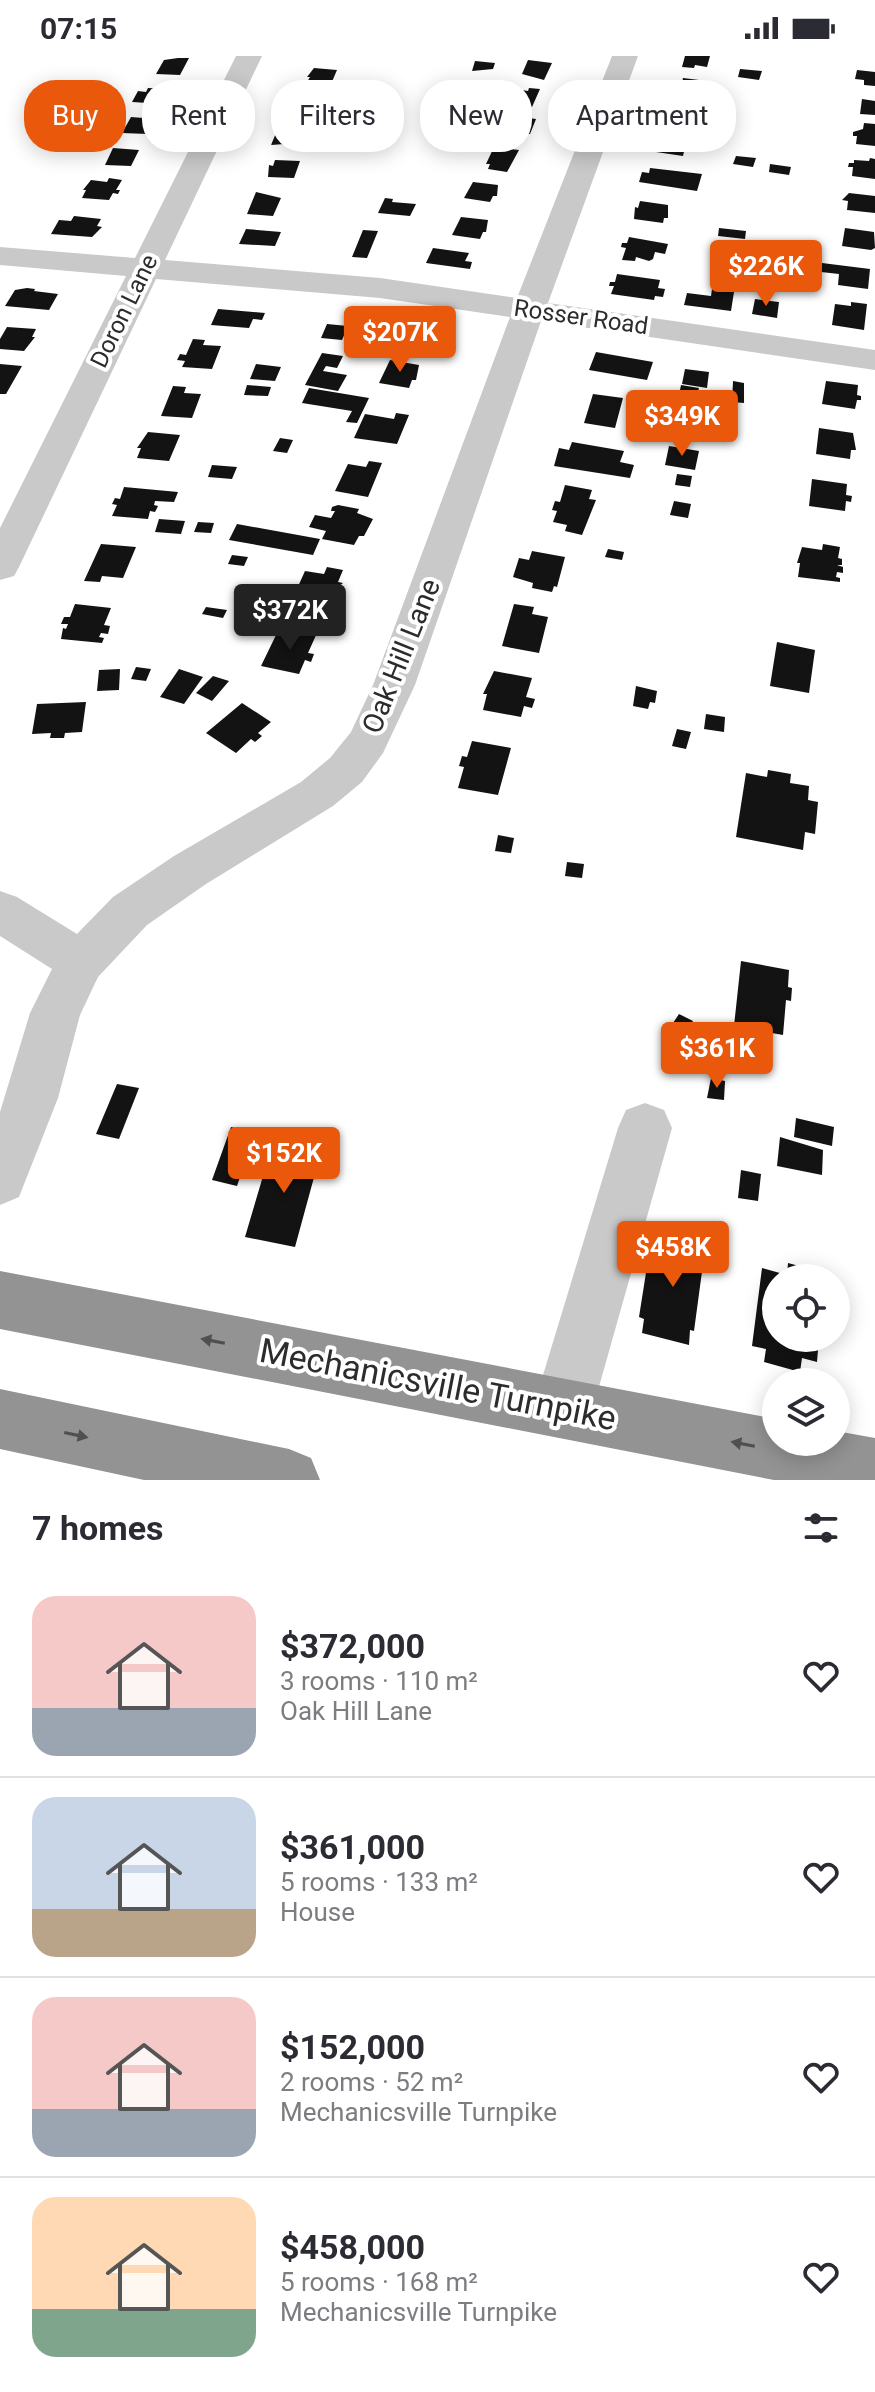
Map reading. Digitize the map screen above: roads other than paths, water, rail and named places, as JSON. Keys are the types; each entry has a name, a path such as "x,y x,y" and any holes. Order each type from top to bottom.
{"highway":[{"name":"Mechanicsville Turnpike","path":"0,1300 875,1469"},
{"path":"0,1419 289,1480"}],"street":[{"name":"Doron Lane","path":"0,567 249,56"},
{"name":"Oak Hill Lane","path":"0,1179 32,1098 55,1013 81,962 130,911 202,862 317,794 346,770 368,741 394,685 625,56"},
{"name":"Rosser Road","path":"0,256 380,288 875,360"},
{"path":"0,911 81,962"},
{"path":"563,1408 645,1128"}]}
